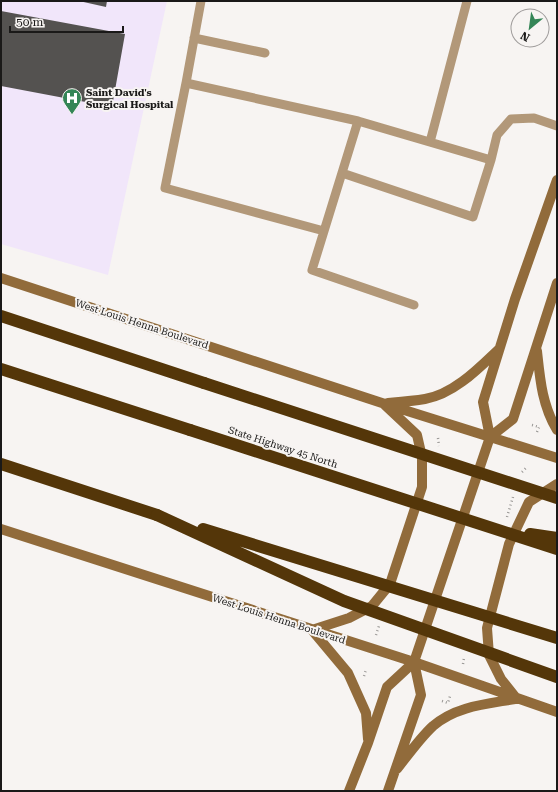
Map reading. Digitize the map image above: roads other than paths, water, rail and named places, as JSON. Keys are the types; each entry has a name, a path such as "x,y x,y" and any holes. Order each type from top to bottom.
{"highway":[{"path":"1,316 557,498"},
{"name":"State Highway 45 North","path":"1,369 557,550"},
{"path":"1,464 158,515 557,638"},
{"path":"158,515 344,601 557,677"},
{"path":"499,530 557,538"}],"main road":[{"path":"349,791 368,743 387,687 414,662 490,436 483,402 499,349 557,180"},
{"name":"West Louis Henna Boulevard","path":"1,278 382,403 557,458"},
{"path":"490,436 513,418 557,283"},
{"path":"536,347 541,387 548,415 557,430"},
{"path":"382,403 427,399 448,390 465,379 499,349"},
{"path":"368,743 366,713 348,674 312,630 349,618 372,606 390,584 422,487 422,457 417,435 382,403"},
{"path":"518,699 501,678 489,655 487,628 509,544 529,502 557,484"},
{"name":"West Louis Henna Boulevard","path":"1,529 414,662 557,712"},
{"path":"388,791 421,695 414,662"},
{"path":"396,769 434,726 453,713 471,706 518,699"}],"lane":[{"path":"201,1 165,188 324,231"},
{"path":"430,142 466,1"},
{"path":"194,38 265,53"},
{"path":"186,82 358,121 491,160"},
{"path":"342,173 473,217 491,160 497,135 511,119 534,118 557,126"},
{"path":"358,121 312,270 414,305"}],"place":[{"name":"Saint David's Surgical Hospital","path":"72,115"}]}
